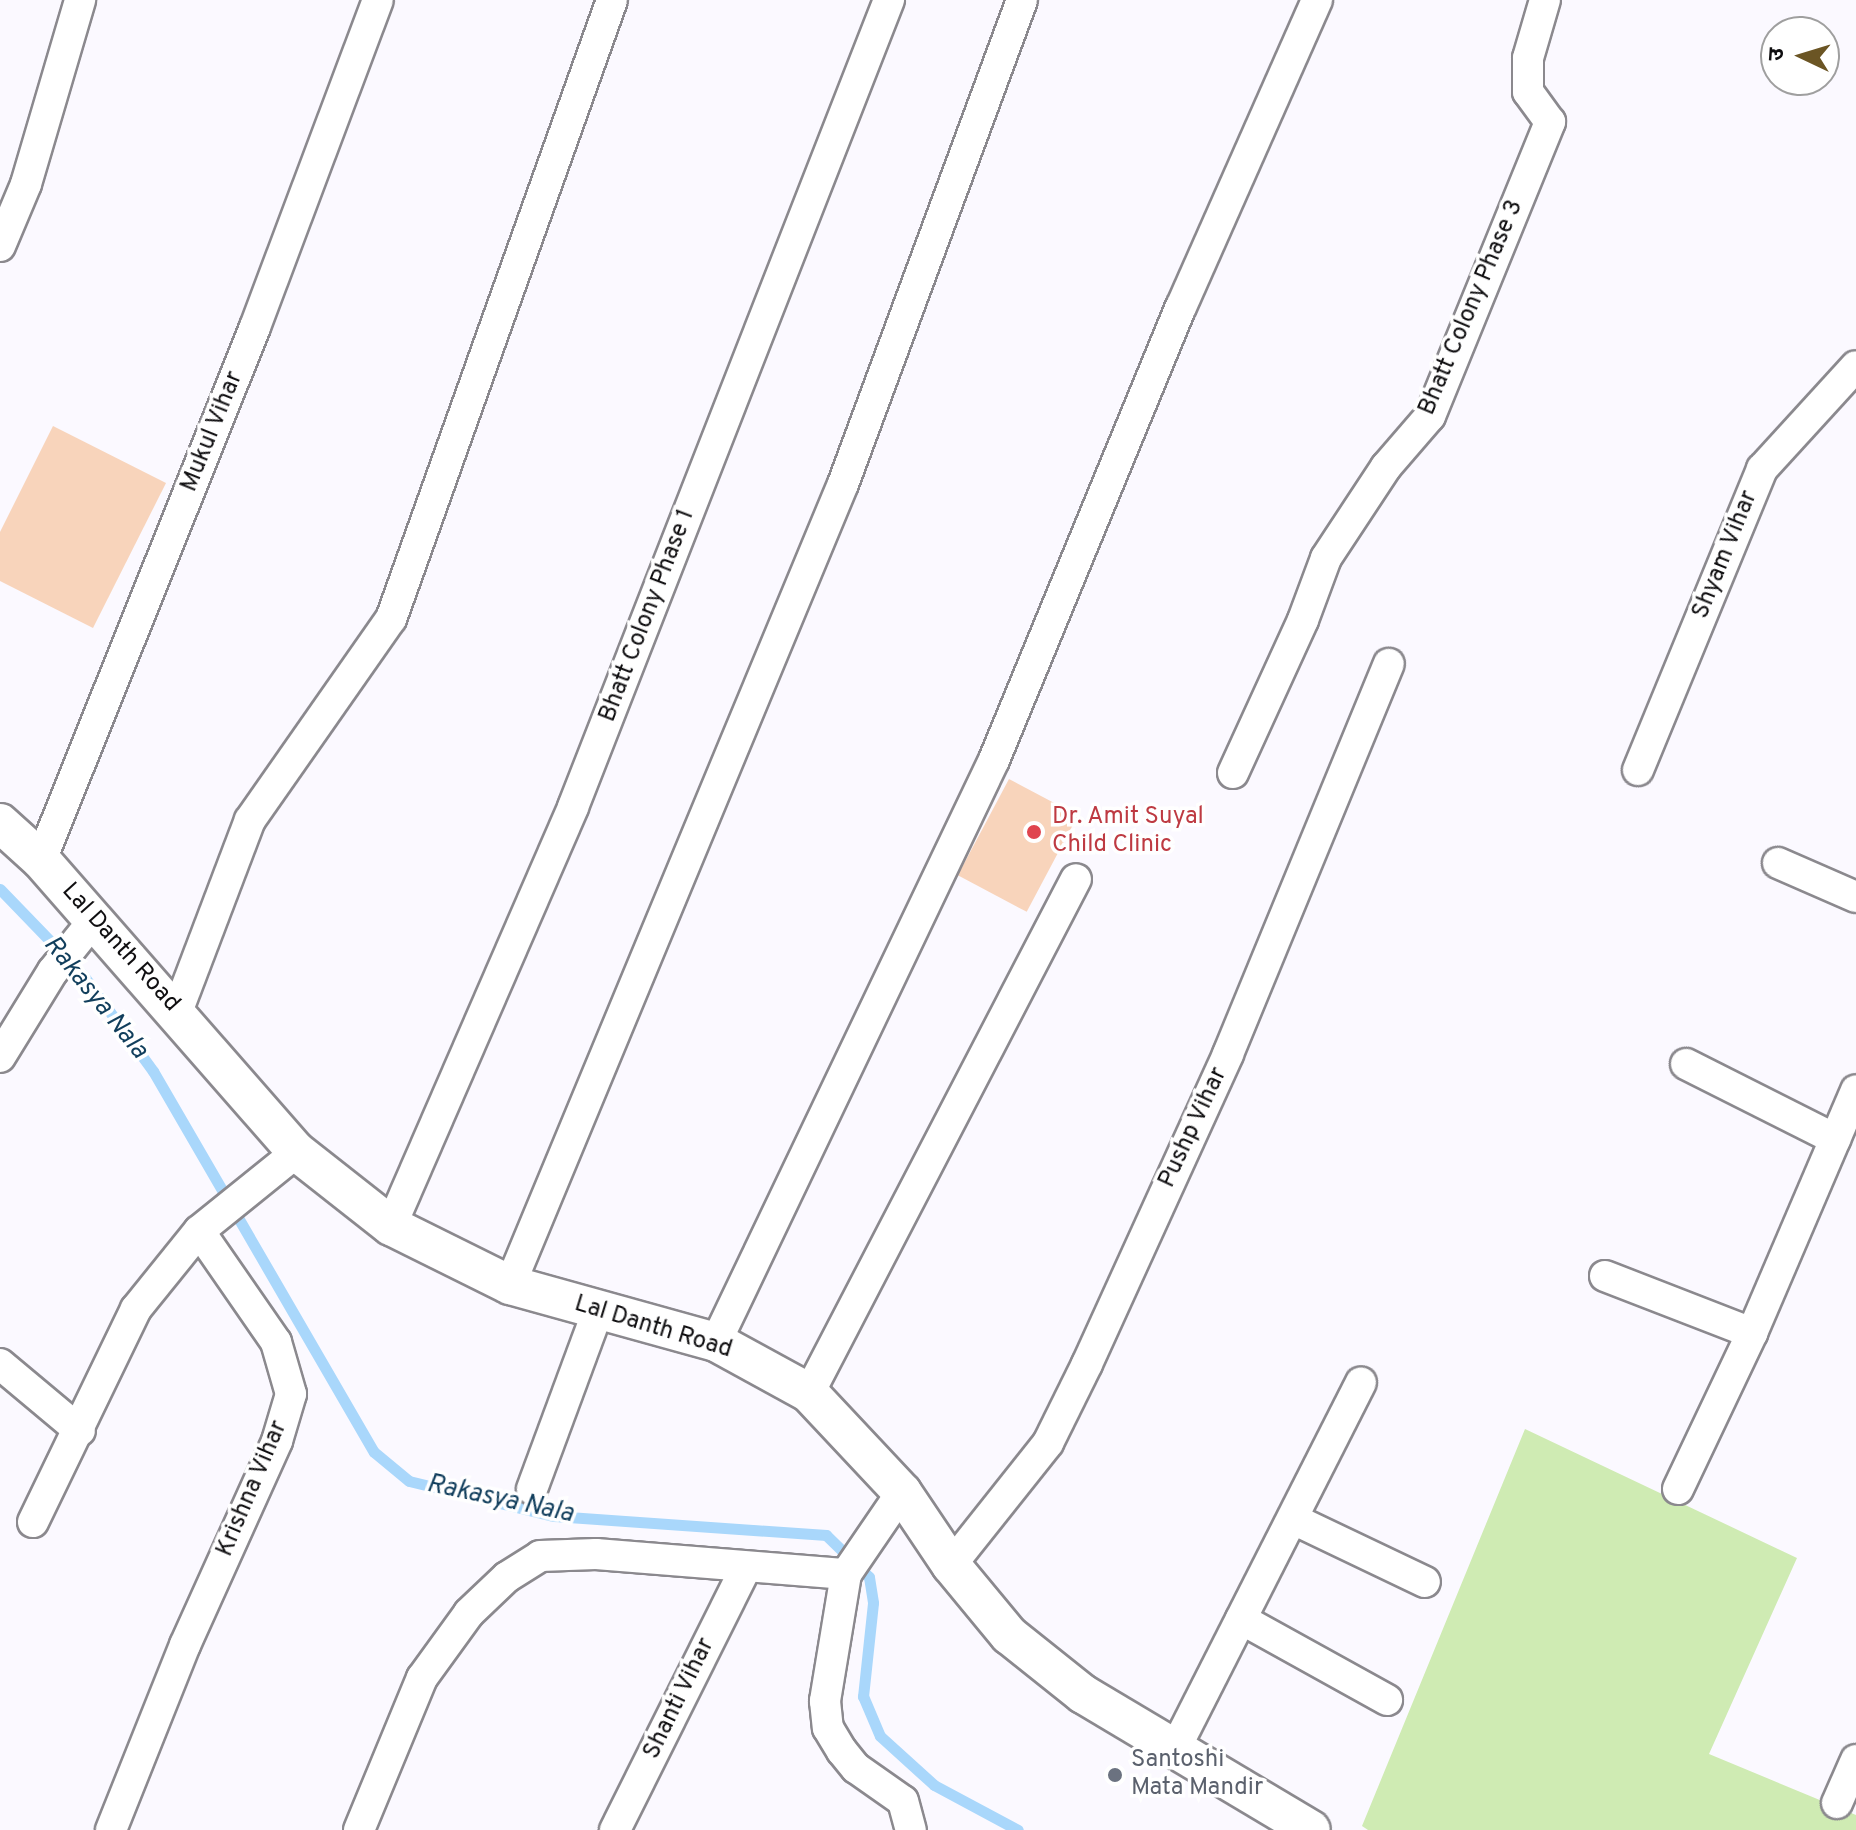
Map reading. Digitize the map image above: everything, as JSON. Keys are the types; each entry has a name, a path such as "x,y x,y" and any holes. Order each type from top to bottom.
{"street":[{"path":"0,246 26,184 80,0"},
{"name":"Mukul Vihar","path":"41,860 255,327 378,0"},
{"path":"177,1012 250,820 391,619 612,0"},
{"name":"Bhatt Colony Phase 1","path":"391,1226 573,807 889,0"},
{"path":"510,1285 843,484 1022,0"},
{"path":"716,1342 994,760 1181,307 1317,0"},
{"name":"Bhatt Colony Phase 3","path":"1233,773 1326,558 1386,467 1430,416 1550,122 1528,92 1528,58 1545,0"},
{"name":"Shyam Vihar","path":"1638,770 1762,469 1856,366"},
{"name":"Pushp Vihar","path":"951,1565 1048,1443 1087,1364 1228,1054 1389,664"},
{"name":"Lal Danth Road","path":"0,823 41,860 84,932 177,1012 297,1152 391,1226 510,1285 716,1342 809,1393 902,1492 951,1565 1009,1635 1083,1694 1311,1830"},
{"path":"1778,863 1856,897"},
{"path":"809,1393 1076,879"},
{"path":"0,1057 53,971 84,932"},
{"path":"1686,1064 1835,1139"},
{"path":"1678,1489 1752,1333 1856,1090"},
{"path":"33,1522 80,1431 136,1309 203,1226 297,1152"},
{"name":"Krishna Vihar","path":"111,1830 185,1645 277,1441 291,1394 276,1342 203,1226"},
{"path":"1605,1276 1752,1333"},
{"path":"532,1489 598,1311"},
{"path":"0,1364 80,1431"},
{"path":"1175,1749 1361,1382"},
{"path":"902,1492 867,1538 846,1574 825,1701 828,1728 856,1768 903,1801 911,1830"},
{"path":"1293,1519 1425,1582"},
{"path":"359,1830 422,1678 469,1613 507,1577 540,1556 596,1554 846,1574"},
{"name":"Shanti Vihar","path":"615,1830 746,1567"},
{"path":"1241,1619 1387,1700"},
{"path":"1837,1803 1856,1760"}],"green space":[{"path":"1525,1429 1797,1558 1709,1754 1856,1815 1856,1830 1368,1830 1362,1826"}],"building":[{"path":"53,426 166,483 93,628 0,581 0,532"},
{"path":"1009,779 1078,816 1027,912 958,875"}],"waterway":[{"name":"Rakasya Nala","path":"0,889 83,975 153,1071 374,1452 409,1481 554,1516 826,1535 869,1577 873,1603 863,1696 880,1736 934,1785 1018,1830"}],"place":[{"name":"Dr. Amit Suyal Child Clinic","path":"1034,832"},
{"name":"Santoshi Mata Mandir","path":"1115,1775"}]}
